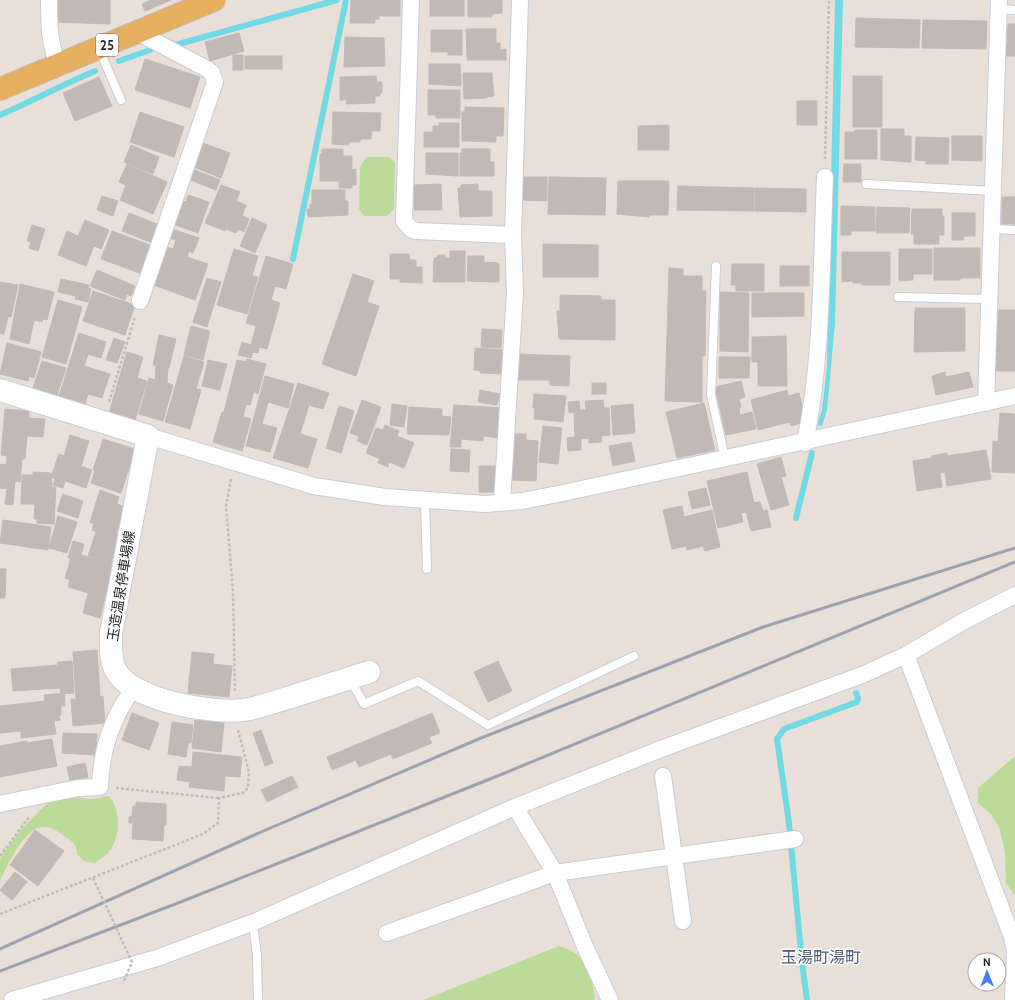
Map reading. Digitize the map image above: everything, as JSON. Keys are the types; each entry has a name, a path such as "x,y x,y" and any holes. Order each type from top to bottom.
{"main road":[{"name":"25","path":"0,89 214,0"},
{"path":"0,390 148,436"},
{"name":"玉造温泉停車場線","path":"148,436 111,633 112,659 116,670 122,679 134,688 188,706 235,710 262,706 360,675"}],"street":[{"path":"49,0 51,49 58,64"},
{"path":"411,0 404,221 411,229 416,231 513,234"},
{"path":"502,502 514,336 515,292 513,234 520,0"},
{"path":"986,403 999,4"},
{"path":"137,32 212,73 216,82 140,301"},
{"path":"805,443 813,401 817,359 824,177"},
{"path":"148,436 314,486 385,496 485,504 558,494 725,458 805,443 1015,396"},
{"path":"12,1000 157,958 254,922 515,807 661,750 862,675 906,654 964,621 1015,595"},
{"path":"906,654 1010,920 1015,951 1013,1000"},
{"path":"0,804 78,788 100,787 100,772 108,735 121,706 134,688"},
{"path":"663,776 683,921"},
{"path":"515,807 555,873 586,949 610,1000"},
{"path":"387,933 555,873 790,840"}],"lane":[{"path":"999,4 1015,10"},
{"path":"98,48 121,100"},
{"path":"866,184 993,191"},
{"path":"992,229 1015,230"},
{"path":"716,266 711,395 725,458"},
{"path":"898,297 989,299"},
{"path":"425,500 427,569"},
{"path":"360,675 364,704 418,681 488,725 634,656"},
{"path":"254,932 257,956 258,1000"}],"path":[{"path":"824,177 829,0"},
{"path":"102,421 140,301"},
{"path":"100,787 219,798 243,793 248,788 250,781 236,721 235,710 233,592 226,506 234,463"},
{"path":"0,914 203,834 218,823 219,798"},
{"path":"0,856 32,814"},
{"path":"93,878 132,962 123,983"}],"green space":[{"path":"367,157 390,157 395,163 394,209 387,216 364,216 359,209 360,166"},
{"path":"1015,756 1015,896 1006,883 1005,851 999,827 991,814 978,803 978,788"},
{"path":"65,796 93,799 109,796 113,802 116,809 118,824 115,840 105,856 95,863 84,861 77,854 75,845 72,841 53,829 41,827 35,829 22,841 6,868 0,882 0,860 4,853 17,835 35,815 52,800"},
{"path":"559,946 570,950 584,963 592,981 595,1000 423,1000"}],"water":[{"path":"835,0 843,0 835,323 827,410 822,426 817,426 822,410 827,367"}],"building":[{"path":"55,0 110,0 110,24 55,22"},
{"path":"151,0 171,0 145,11 142,4"},
{"path":"351,0 400,0 400,16 379,16 379,19 375,19 375,23 350,23"},
{"path":"430,0 464,0 464,16 430,16"},
{"path":"468,0 502,0 502,13 492,14 492,17 468,17"},
{"path":"856,18 920,20 919,48 855,47"},
{"path":"923,20 987,21 986,49 922,48"},
{"path":"1008,24 1015,24 1015,56 1006,56"},
{"path":"466,29 496,29 496,43 500,43 500,50 506,49 506,60 467,60"},
{"path":"431,30 462,30 462,55 448,55 448,52 431,52"},
{"path":"239,33 244,51 210,61 205,42"},
{"path":"345,37 384,38 385,66 344,67"},
{"path":"233,55 243,55 243,70 233,70"},
{"path":"245,56 282,56 282,69 245,69"},
{"path":"145,59 200,77 190,108 135,90"},
{"path":"429,64 460,64 461,86 429,84"},
{"path":"463,73 492,73 494,96 487,98 464,99"},
{"path":"376,76 377,82 382,82 382,93 380,93 380,96 375,96 375,103 346,104 347,100 340,100 340,77"},
{"path":"853,76 882,76 882,127 853,127"},
{"path":"99,77 112,106 75,121 63,93"},
{"path":"428,90 460,90 460,118 436,118 436,115 428,115"},
{"path":"797,101 817,101 817,125 797,125"},
{"path":"465,107 504,108 503,136 496,136 496,142 462,141 462,112 465,112"},
{"path":"140,112 184,127 174,157 130,142"},
{"path":"333,112 381,113 380,131 372,131 371,139 360,139 360,142 349,142 349,145 332,144"},
{"path":"439,123 459,123 459,147 424,147 424,132 433,132 433,126 439,126"},
{"path":"669,125 669,150 638,150 638,126"},
{"path":"881,129 904,129 904,136 911,136 911,162 881,160"},
{"path":"855,130 877,130 877,159 845,159 845,132 855,132"},
{"path":"952,136 982,136 982,161 952,160"},
{"path":"916,137 949,138 948,164 926,164 926,161 915,160"},
{"path":"203,143 230,153 221,178 194,167"},
{"path":"131,145 159,157 153,174 124,162"},
{"path":"322,149 343,149 343,156 352,156 352,170 356,169 356,185 352,185 352,188 339,188 339,181 320,181 320,154 322,154"},
{"path":"462,149 490,149 490,162 494,162 494,176 460,176 460,153 462,153"},
{"path":"426,153 458,153 458,176 426,174"},
{"path":"127,164 167,182 153,214 120,200 126,185 119,182"},
{"path":"844,164 861,164 861,182 843,182"},
{"path":"192,169 220,180 216,190 188,179"},
{"path":"523,177 547,177 547,201 523,200"},
{"path":"549,177 606,178 605,215 548,214"},
{"path":"618,181 669,181 668,215 649,215 649,217 617,214"},
{"path":"441,184 442,210 414,210 414,185"},
{"path":"478,184 478,191 492,191 492,216 460,217 458,188 461,188 461,185"},
{"path":"221,185 240,192 236,201 246,205 242,216 249,219 244,232 238,229 236,233 226,229 225,231 205,223"},
{"path":"678,186 754,188 754,211 677,210"},
{"path":"755,188 806,189 806,212 755,211"},
{"path":"312,190 345,190 345,201 348,201 348,215 308,217 307,209 310,209 310,204 312,204"},
{"path":"188,195 209,202 198,233 170,223 178,200 186,202"},
{"path":"102,196 118,201 113,216 97,210"},
{"path":"1002,197 1015,197 1015,224 1002,224"},
{"path":"841,206 875,207 875,231 851,231 851,235 841,235"},
{"path":"877,207 910,208 909,233 876,233"},
{"path":"912,209 942,209 942,216 944,216 944,235 939,235 939,244 914,244 914,234 911,234"},
{"path":"129,213 162,226 155,244 122,231"},
{"path":"952,213 975,213 975,236 964,236 963,240 952,240"},
{"path":"252,218 267,225 255,253 240,246"},
{"path":"85,220 109,230 101,249 94,246 86,266 58,255 67,231 78,236"},
{"path":"32,225 45,229 38,251 29,248 31,242 27,241"},
{"path":"169,228 199,238 193,253 189,251 187,257 208,264 195,300 151,284 164,246 173,249 176,240 166,237"},
{"path":"112,231 155,247 145,275 101,259"},
{"path":"543,244 598,245 598,277 543,277"},
{"path":"934,248 980,248 980,278 934,280"},
{"path":"234,249 258,256 252,276 258,277 247,314 217,305"},
{"path":"899,249 932,249 932,274 913,274 913,280 899,281"},
{"path":"450,251 465,251 465,282 433,282 434,258 437,258 438,255 445,255 445,258 450,258"},
{"path":"842,252 890,252 890,285 862,285 862,283 853,283 853,281 842,282"},
{"path":"390,254 409,254 410,260 416,260 416,267 422,267 422,283 400,282 400,279 390,279"},
{"path":"266,256 293,264 286,289 275,286 271,300 280,303 267,349 259,347 258,353 253,352 251,358 238,355 242,342 251,345 256,326 246,323"},
{"path":"468,256 484,256 484,262 499,263 499,282 467,281"},
{"path":"732,264 764,264 764,291 736,291 736,285 731,285"},
{"path":"780,266 809,266 809,286 780,286"},
{"path":"669,268 683,269 683,276 702,276 702,291 706,291 705,356 702,356 702,402 665,401"},
{"path":"97,270 135,286 131,296 127,294 125,300 90,286"},
{"path":"353,274 374,281 367,302 379,306 356,376 322,364"},
{"path":"207,278 221,282 207,327 193,322"},
{"path":"61,279 89,285 88,288 91,289 88,302 75,299 76,296 58,292"},
{"path":"0,282 18,285 11,317 8,316 4,334 0,333"},
{"path":"20,284 54,292 47,320 43,319 42,322 34,320 29,344 10,339"},
{"path":"93,291 135,305 125,335 83,321"},
{"path":"720,292 749,293 748,352 720,351"},
{"path":"752,293 804,293 804,316 752,317"},
{"path":"560,295 601,296 601,300 615,300 615,340 559,339 557,311 560,311"},
{"path":"58,300 82,307 66,364 42,357"},
{"path":"915,308 965,308 965,351 914,352"},
{"path":"995,310 1015,310 1015,371 995,371"},
{"path":"191,326 210,331 203,360 184,355"},
{"path":"482,329 502,330 501,348 481,347"},
{"path":"79,333 106,342 101,358 88,354 84,366 110,374 102,398 88,394 85,404 59,396"},
{"path":"159,335 176,339 169,368 153,365"},
{"path":"786,336 787,386 758,386 758,362 752,362 752,337"},
{"path":"114,338 125,342 117,363 106,360"},
{"path":"7,343 41,352 34,378 29,376 28,381 0,374"},
{"path":"475,348 504,350 503,374 480,373 481,371 474,370"},
{"path":"127,352 143,357 137,378 147,381 135,420 109,413"},
{"path":"518,354 570,356 569,386 550,385 550,380 517,380"},
{"path":"184,356 204,362 196,389 201,390 190,429 165,422"},
{"path":"719,357 750,357 749,378 719,378"},
{"path":"247,359 266,364 258,394 254,392 250,405 246,404 243,417 251,419 242,451 213,442 222,412 224,412 237,360 246,362"},
{"path":"208,360 227,364 220,390 202,386"},
{"path":"42,361 66,368 57,395 33,388"},
{"path":"156,365 168,367 167,383 173,385 163,421 139,414 149,378 155,380"},
{"path":"945,372 946,377 969,372 973,387 936,395 932,376"},
{"path":"265,376 294,384 288,408 268,402 262,424 277,428 270,452 246,446"},
{"path":"741,381 745,397 739,399 741,407 739,408 740,415 752,412 756,429 726,435 715,387"},
{"path":"298,383 329,393 323,409 309,405 300,434 317,439 308,468 273,458"},
{"path":"592,383 606,383 606,394 592,394"},
{"path":"480,390 500,394 497,405 478,402"},
{"path":"787,390 788,396 799,393 806,422 791,426 790,422 758,430 751,400"},
{"path":"534,394 566,396 563,422 534,419"},
{"path":"362,400 381,407 367,445 357,441 359,436 350,433"},
{"path":"603,400 604,408 609,408 610,435 601,436 602,442 589,443 589,438 581,439 581,450 568,451 567,438 575,437 574,412 569,413 568,402 579,401 580,410 586,410 585,401"},
{"path":"704,403 715,450 677,458 666,412"},
{"path":"392,404 407,406 404,427 390,425"},
{"path":"633,404 635,433 613,435 611,406"},
{"path":"454,405 502,408 500,438 483,436 483,441 461,439 461,447 450,447"},
{"path":"339,406 354,411 341,453 326,448"},
{"path":"409,407 442,409 442,416 451,417 449,435 407,434"},
{"path":"5,409 29,411 29,418 45,419 43,437 27,436 25,459 22,459 20,482 15,481 13,505 5,504 7,489 0,488 0,464 6,465 7,456 1,455"},
{"path":"1000,413 1015,414 1015,473 992,472 993,441 998,442"},
{"path":"385,425 399,431 397,436 414,443 404,468 389,462 388,467 378,463 380,459 366,453 376,428 383,430"},
{"path":"543,426 562,428 558,464 539,462"},
{"path":"511,434 526,434 526,440 538,441 536,481 509,480"},
{"path":"70,435 89,441 81,466 92,470 86,488 65,481 63,488 53,485 55,479 51,477 59,454 64,456"},
{"path":"103,439 135,449 121,493 91,483 95,471 93,470"},
{"path":"631,442 635,461 613,466 609,446"},
{"path":"451,449 470,450 469,472 450,471"},
{"path":"986,450 991,479 947,486 945,472 940,473 942,487 917,491 913,461 932,458 932,456 947,453 947,456"},
{"path":"781,457 786,476 781,477 789,505 771,510 757,464"},
{"path":"479,466 496,466 496,492 479,492"},
{"path":"33,472 51,473 52,487 56,487 54,524 37,523 37,519 34,519 35,504 21,504 22,475 33,475"},
{"path":"747,472 754,503 760,502 763,511 767,510 771,527 751,531 746,512 741,513 743,522 718,528 707,481"},
{"path":"706,488 710,505 692,509 688,492"},
{"path":"100,490 119,497 117,504 125,507 116,534 120,535 111,563 88,556 96,532 92,530 94,524 90,522"},
{"path":"63,494 83,501 78,518 57,511"},
{"path":"682,506 684,517 712,510 720,547 705,551 703,546 687,550 686,546 672,549 663,510"},
{"path":"58,516 77,522 67,553 49,548"},
{"path":"3,520 51,527 48,550 0,543"},
{"path":"73,541 84,544 81,555 113,564 100,618 83,613 88,593 68,587 70,580 65,578 71,558 68,558"},
{"path":"0,569 6,569 5,598 0,598"},
{"path":"97,650 100,697 103,696 105,723 73,726 71,699 76,699 73,652"},
{"path":"192,652 214,654 213,664 232,666 229,697 188,693"},
{"path":"72,661 74,693 61,694 60,688 13,691 11,669 58,665 58,662"},
{"path":"498,661 512,691 488,702 474,672"},
{"path":"64,693 65,706 61,706 61,715 59,716 60,720 54,721 56,734 21,738 21,731 0,733 0,706 45,701 44,695"},
{"path":"132,713 159,723 149,750 122,740"},
{"path":"432,713 440,733 429,737 432,743 393,759 391,754 359,767 356,760 332,770 327,757"},
{"path":"195,720 224,723 221,752 192,748"},
{"path":"172,722 193,725 191,743 188,743 186,757 168,754"},
{"path":"261,730 273,763 265,766 253,733"},
{"path":"63,733 97,734 96,755 62,753"},
{"path":"52,739 57,766 0,777 0,746 27,741 27,743"},
{"path":"193,752 242,757 240,777 225,776 224,791 189,787 190,782 177,780 179,766 192,767"},
{"path":"85,763 88,777 70,781 67,767"},
{"path":"292,776 298,787 267,802 261,790"},
{"path":"136,802 166,804 166,825 164,825 163,841 132,839 133,823 129,823 129,817 132,816 133,806 136,806"},
{"path":"35,830 64,851 38,886 10,865"},
{"path":"15,872 27,882 12,900 0,890"}],"waterway":[{"path":"175,45 337,0"},
{"path":"293,259 346,0"},
{"path":"119,61 150,50"},
{"path":"0,115 95,71"},
{"path":"796,518 812,453"},
{"path":"807,1000 802,963 789,823 777,739 784,729 857,702 858,698 856,693"}],"railway":[{"path":"0,949 261,832 481,738 763,627 1015,548"},
{"path":"0,971 178,903 500,775 1015,562"}],"district":[{"name":"玉湯町湯町","path":"821,957"}]}
